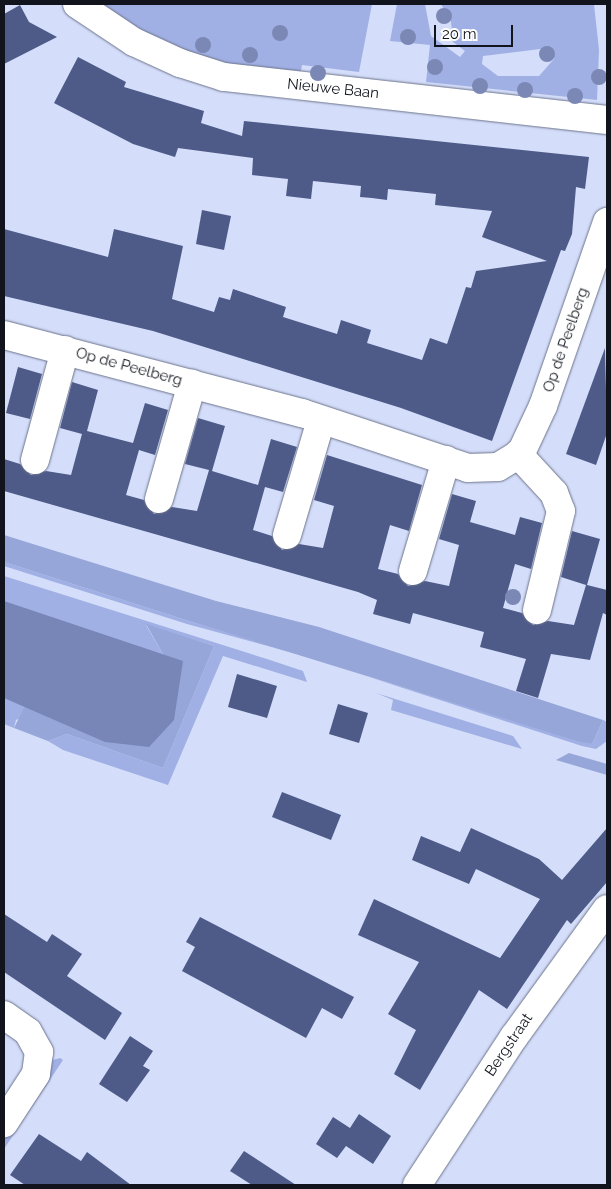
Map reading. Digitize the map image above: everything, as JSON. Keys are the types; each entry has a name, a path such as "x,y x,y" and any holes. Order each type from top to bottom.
{"street":[{"name":"Nieuwe Baan","path":"76,4 134,42 180,64 224,76 607,120"},
{"name":"Op de Peelberg","path":"4,335 66,350 321,420 468,468 498,467 518,454 543,406 607,222"},
{"name":"Op de Peelberg","path":"35,460 66,350"},
{"name":"Op de Peelberg","path":"160,499 192,384"},
{"path":"287,535 321,420"},
{"path":"518,454 554,493 561,511 537,610"},
{"path":"413,571 446,460"},
{"name":"Bergstraat","path":"417,1185 514,1037 607,909"},
{"path":"4,1016 28,1032 39,1052 36,1074 4,1124"}],"shaded area":[{"path":"92,4 372,4 359,72 302,65 300,77 248,70 177,50"},
{"path":"397,4 425,4 431,36 460,57 465,51 453,42 451,22 441,4 594,4 599,50 597,100 426,82 430,45 390,41","holes":["548,48 554,59 539,76 498,76 482,64 483,56"]},
{"path":"4,535 216,601 319,627 603,720 592,744 577,741 4,562"},
{"path":"4,562 315,659 187,624 4,566"},
{"path":"4,576 303,671 307,682 223,656 168,785 63,750 48,741 67,734 163,768 214,646 146,625 164,656 16,720 14,728 4,724"},
{"path":"4,601 183,661 174,720 149,747 105,742 4,698"},
{"path":"146,624 214,646 163,768 67,734 48,741 14,728 25,706 179,680 178,662 164,656"},
{"path":"369,677 592,744 603,720 607,722 607,741 596,749 582,746"},
{"path":"376,693 513,736 522,749 391,710 393,700"},
{"path":"569,753 607,764 607,775 556,760"},
{"path":"60,1058 63,1060 4,1149 4,1139 43,1079 49,1061"}],"building":[{"path":"20,5 29,22 57,37 4,64 4,14"},
{"path":"78,57 126,82 124,87 204,111 201,123 242,136 244,121 589,157 585,189 576,187 572,234 565,251 561,250 492,441 401,408 153,331 4,296 4,229 108,257 114,229 183,246 172,299 214,312 219,297 230,300 233,289 286,307 283,317 337,334 341,320 371,330 367,343 422,360 430,338 447,344 466,287 471,288 476,271 547,261 482,237 492,211 435,205 436,194 388,189 387,200 360,197 361,186 313,181 311,199 286,196 288,179 252,175 253,158 178,148 175,157 133,144 54,103"},
{"path":"202,210 231,216 224,250 196,244"},
{"path":"605,348 607,433 596,465 566,454"},
{"path":"18,367 42,374 30,419 6,413"},
{"path":"72,382 98,390 87,431 133,443 145,403 168,410 155,455 139,450 126,495 144,500 154,514 172,507 197,511 209,470 185,464 198,418 225,426 212,471 258,485 271,439 297,447 283,492 265,487 253,530 272,536 282,550 299,544 323,548 334,506 314,500 327,455 422,485 409,531 390,525 378,569 398,574 408,586 425,581 449,586 459,545 439,539 452,494 476,501 470,522 515,535 520,517 542,523 531,569 515,564 503,608 522,613 533,625 548,621 574,625 586,585 561,577 572,531 600,539 587,585 607,590 607,615 603,613 590,660 551,654 538,698 516,691 526,659 480,647 484,632 413,613 410,624 373,614 377,600 358,592 4,491 4,459 20,464 31,475 46,471 71,475 82,434 60,428"},
{"path":"237,674 277,686 267,718 228,707"},
{"path":"338,704 368,713 359,743 329,734"},
{"path":"282,792 341,815 331,840 272,817"},
{"path":"471,828 539,859 562,880 607,828 607,882 571,924 567,920 507,1009 479,990 420,1090 394,1074 416,1030 388,1014 419,962 358,935 374,899 500,958 540,899 476,869 469,884 412,860 421,836 460,852"},
{"path":"4,914 47,942 52,934 82,954 67,976 122,1013 105,1040 4,972"},
{"path":"200,917 354,997 342,1019 322,1008 306,1038 182,971 195,947 186,942"},
{"path":"130,1036 153,1051 143,1066 150,1070 127,1102 99,1084"},
{"path":"359,1114 391,1136 373,1164 346,1146 337,1158 316,1144 333,1117 350,1128"},
{"path":"39,1134 81,1161 87,1152 131,1185 25,1185 10,1175"},
{"path":"244,1151 296,1185 252,1185 230,1171"}]}
